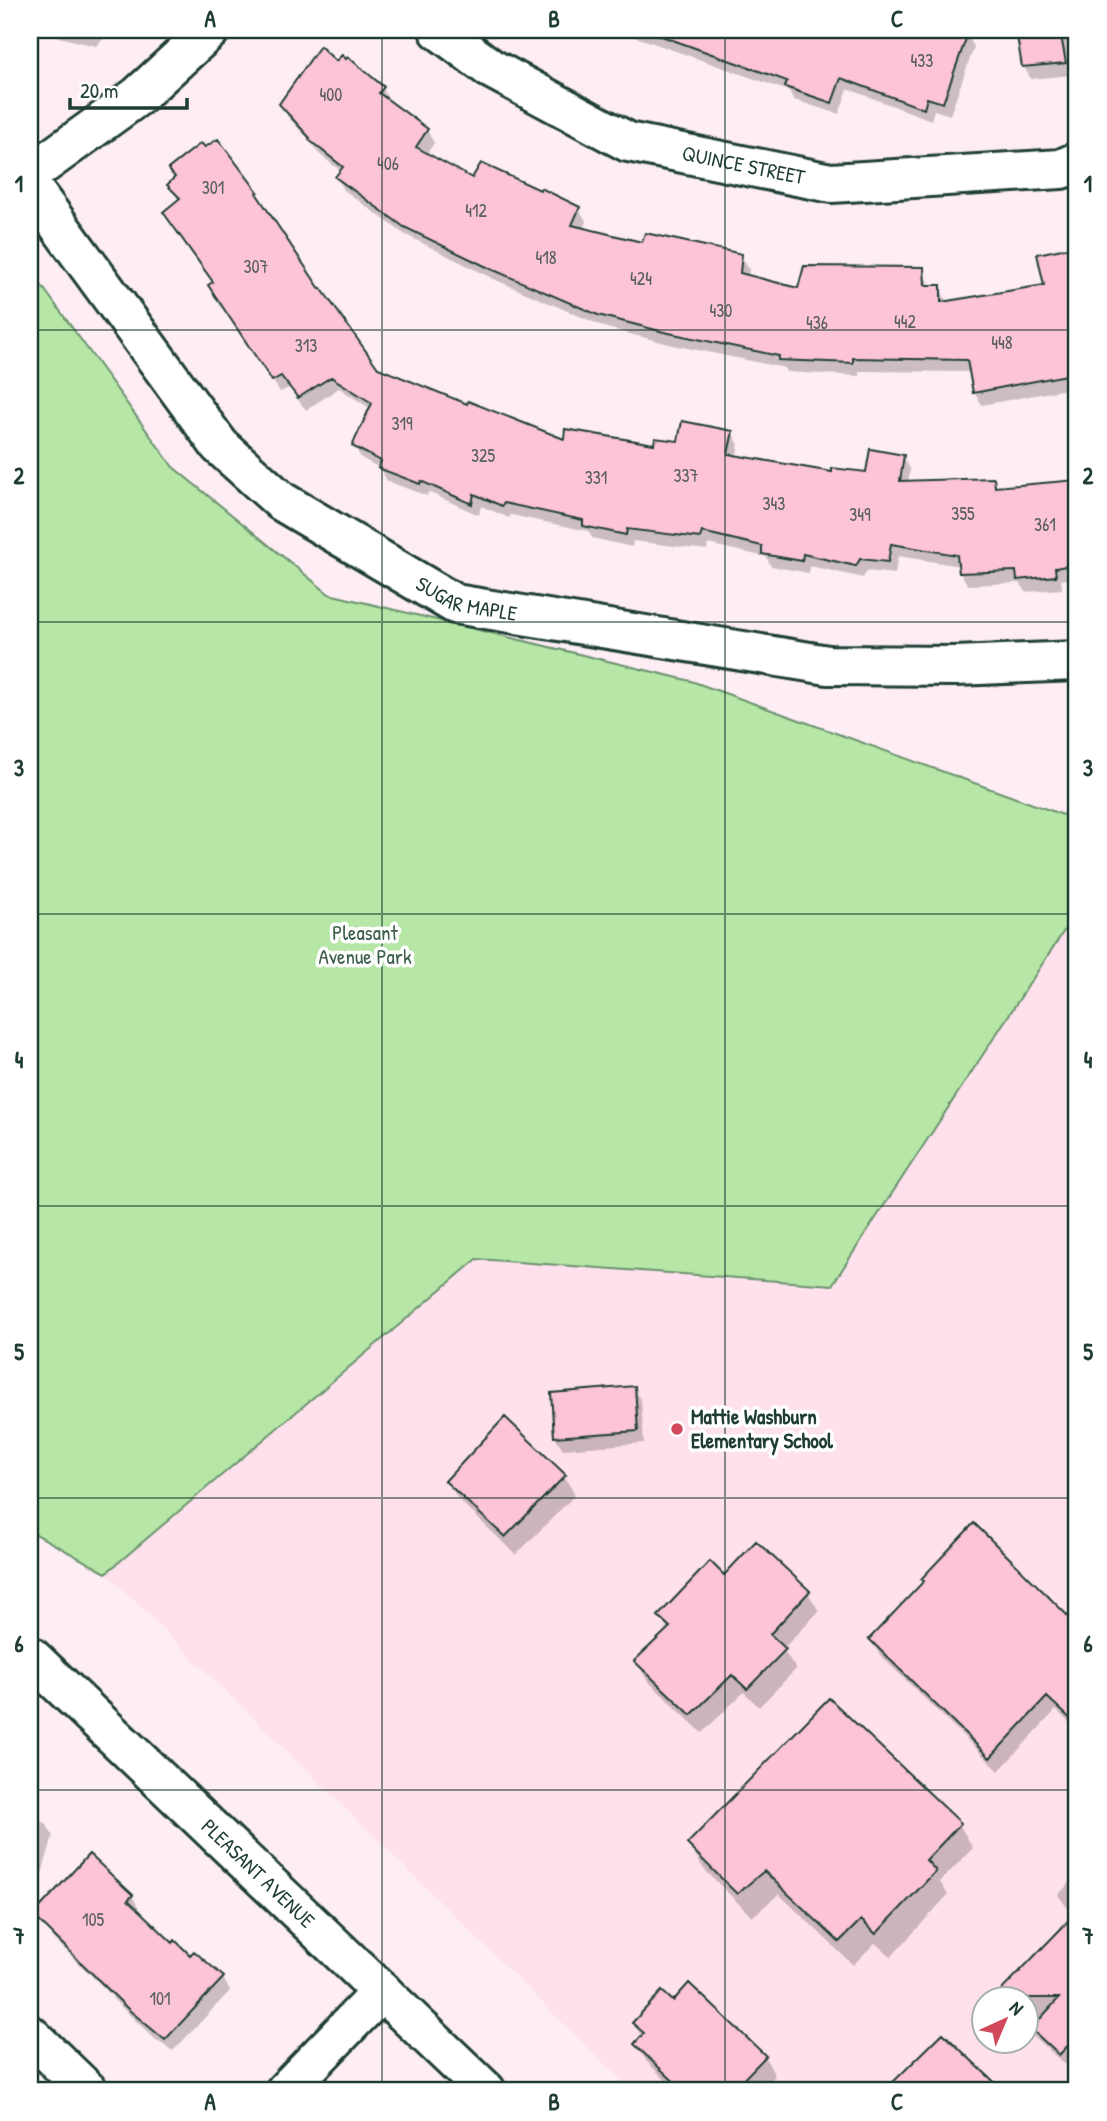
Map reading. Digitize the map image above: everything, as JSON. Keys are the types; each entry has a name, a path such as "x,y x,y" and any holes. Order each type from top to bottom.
{"street":[{"path":"30,174 138,96 210,30"},
{"name":"QUINCE STREET","path":"439,30 490,68 628,142 831,183 1062,169 1077,162"},
{"name":"SUGAR MAPLE","path":"30,186 220,446 281,502 455,604 828,665 956,666 1077,661"},
{"name":"PLEASANT AVENUE","path":"30,1656 486,2091"},
{"path":"285,2091 382,1991"},
{"path":"30,2035 88,2091"}],"shaded area":[{"name":"Mattie Washburn Elementary School","path":"1077,911 1077,2091 632,2091 106,1573 477,1259 832,1285"}],"green space":[{"name":"Pleasant Avenue Park","path":"30,282 42,286 173,467 329,594 691,681 1077,820 1077,911 832,1285 477,1259 106,1573 30,1531"}],"building":[{"path":"656,30 969,30 943,103 927,98 924,109 841,78 832,103 785,87 787,81 656,34"},
{"path":"1016,30 1060,30 1066,63 1022,67"},
{"path":"320,46 336,61 342,55 346,59 348,57 384,87 379,93 428,129 416,147 472,178 481,163 540,190 541,188 580,207 572,225 642,242 645,233 742,254 740,273 798,288 804,266 924,267 925,285 941,285 941,302 1044,285 1037,254 1077,246 1077,373 973,393 967,360 853,358 853,363 778,360 779,356 598,315 489,268 404,227 335,177 343,167 309,140 279,104"},
{"path":"218,139 258,192 256,193 320,289 378,368 564,439 565,429 654,444 655,438 678,441 682,421 733,431 728,454 832,472 832,468 866,472 870,449 904,455 900,481 994,478 995,487 1077,480 1077,564 1055,568 1056,576 1017,580 1016,571 959,573 957,555 891,544 888,562 860,559 856,566 803,554 802,561 762,554 762,546 702,532 700,538 627,529 626,535 583,526 583,520 504,503 502,506 474,494 472,504 421,481 420,484 378,468 381,461 352,446 372,403 331,377 298,398 281,376 272,381 208,285 213,282 163,212 180,198 167,185 175,177 168,169 201,143 205,147"},
{"path":"635,1386 638,1431 554,1437 551,1393"},
{"path":"505,1417 566,1475 505,1537 445,1481"},
{"path":"974,1523 1077,1625 1077,1725 1047,1697 990,1758 869,1639"},
{"path":"756,1541 810,1591 770,1634 786,1649 747,1689 732,1675 691,1715 634,1661 670,1627 658,1616 710,1561 724,1575"},
{"path":"829,1698 961,1823 926,1860 936,1871 876,1934 861,1920 839,1942 764,1871 737,1894 687,1844"},
{"path":"89,1854 133,1895 128,1900 173,1943 175,1940 190,1955 194,1951 224,1977 165,2040 129,2010 33,1915"},
{"path":"1077,1912 1077,2036 1059,2055 1040,2037 1040,2019 1059,1998 1040,1998 1040,1984 1008,1984"},
{"path":"689,1983 766,2056 732,2091 684,2091 634,2044 644,2033 632,2023 662,1991 673,2001"},
{"path":"943,2033 971,2060 1004,2091 884,2091"}],"place":[{"name":"Mattie Washburn Elementary School","path":"677,1429"}]}
